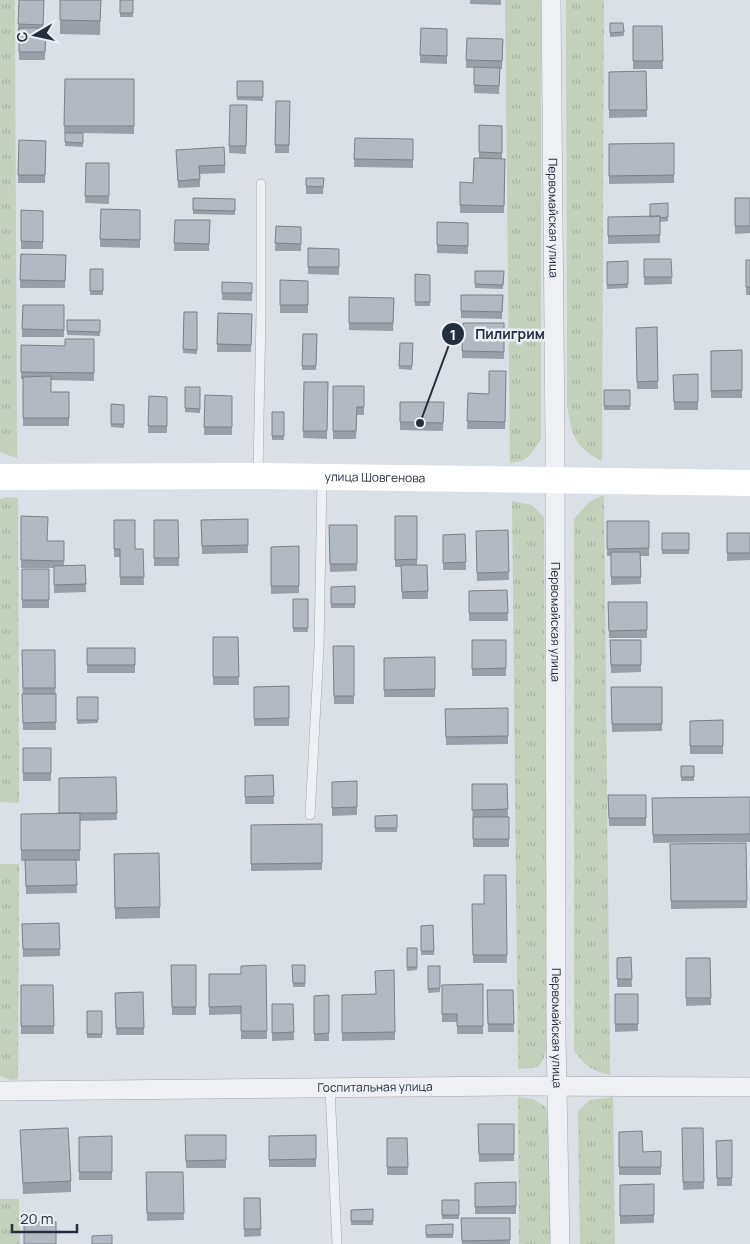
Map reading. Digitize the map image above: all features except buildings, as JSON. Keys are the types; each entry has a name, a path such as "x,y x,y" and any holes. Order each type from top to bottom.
{"main road":[{"name":"улица Шовгенова","path":"0,477 258,476 750,483"}],"street":[{"name":"Первомайская улица","path":"551,0 557,1087 560,1244"},
{"name":"Госпитальная улица","path":"0,1091 750,1087"}],"lane":[{"path":"258,476 261,184"},
{"path":"310,815 319,648 322,477"},
{"path":"330,1088 338,1244"}],"green space":[{"path":"0,0 15,0 17,458 0,452"},
{"path":"505,0 541,0 541,439 526,459 510,463"},
{"path":"566,0 604,0 602,461 585,451 576,439 567,405"},
{"path":"604,495 610,1075 589,1067 574,1050 574,519 589,502"},
{"path":"8,497 18,498 19,803 0,802 0,499"},
{"path":"512,501 532,505 544,517 547,1047 543,1060 538,1067 518,1069"},
{"path":"0,864 19,864 18,1079 11,1080 0,1076"},
{"path":"518,1097 533,1099 546,1107 549,1129 550,1244 519,1244"},
{"path":"613,1097 615,1244 580,1244 578,1111 590,1100"},
{"path":"0,1199 19,1199 20,1244 0,1244"}],"place":[{"name":"Пилигрим","path":"420,423"}]}
